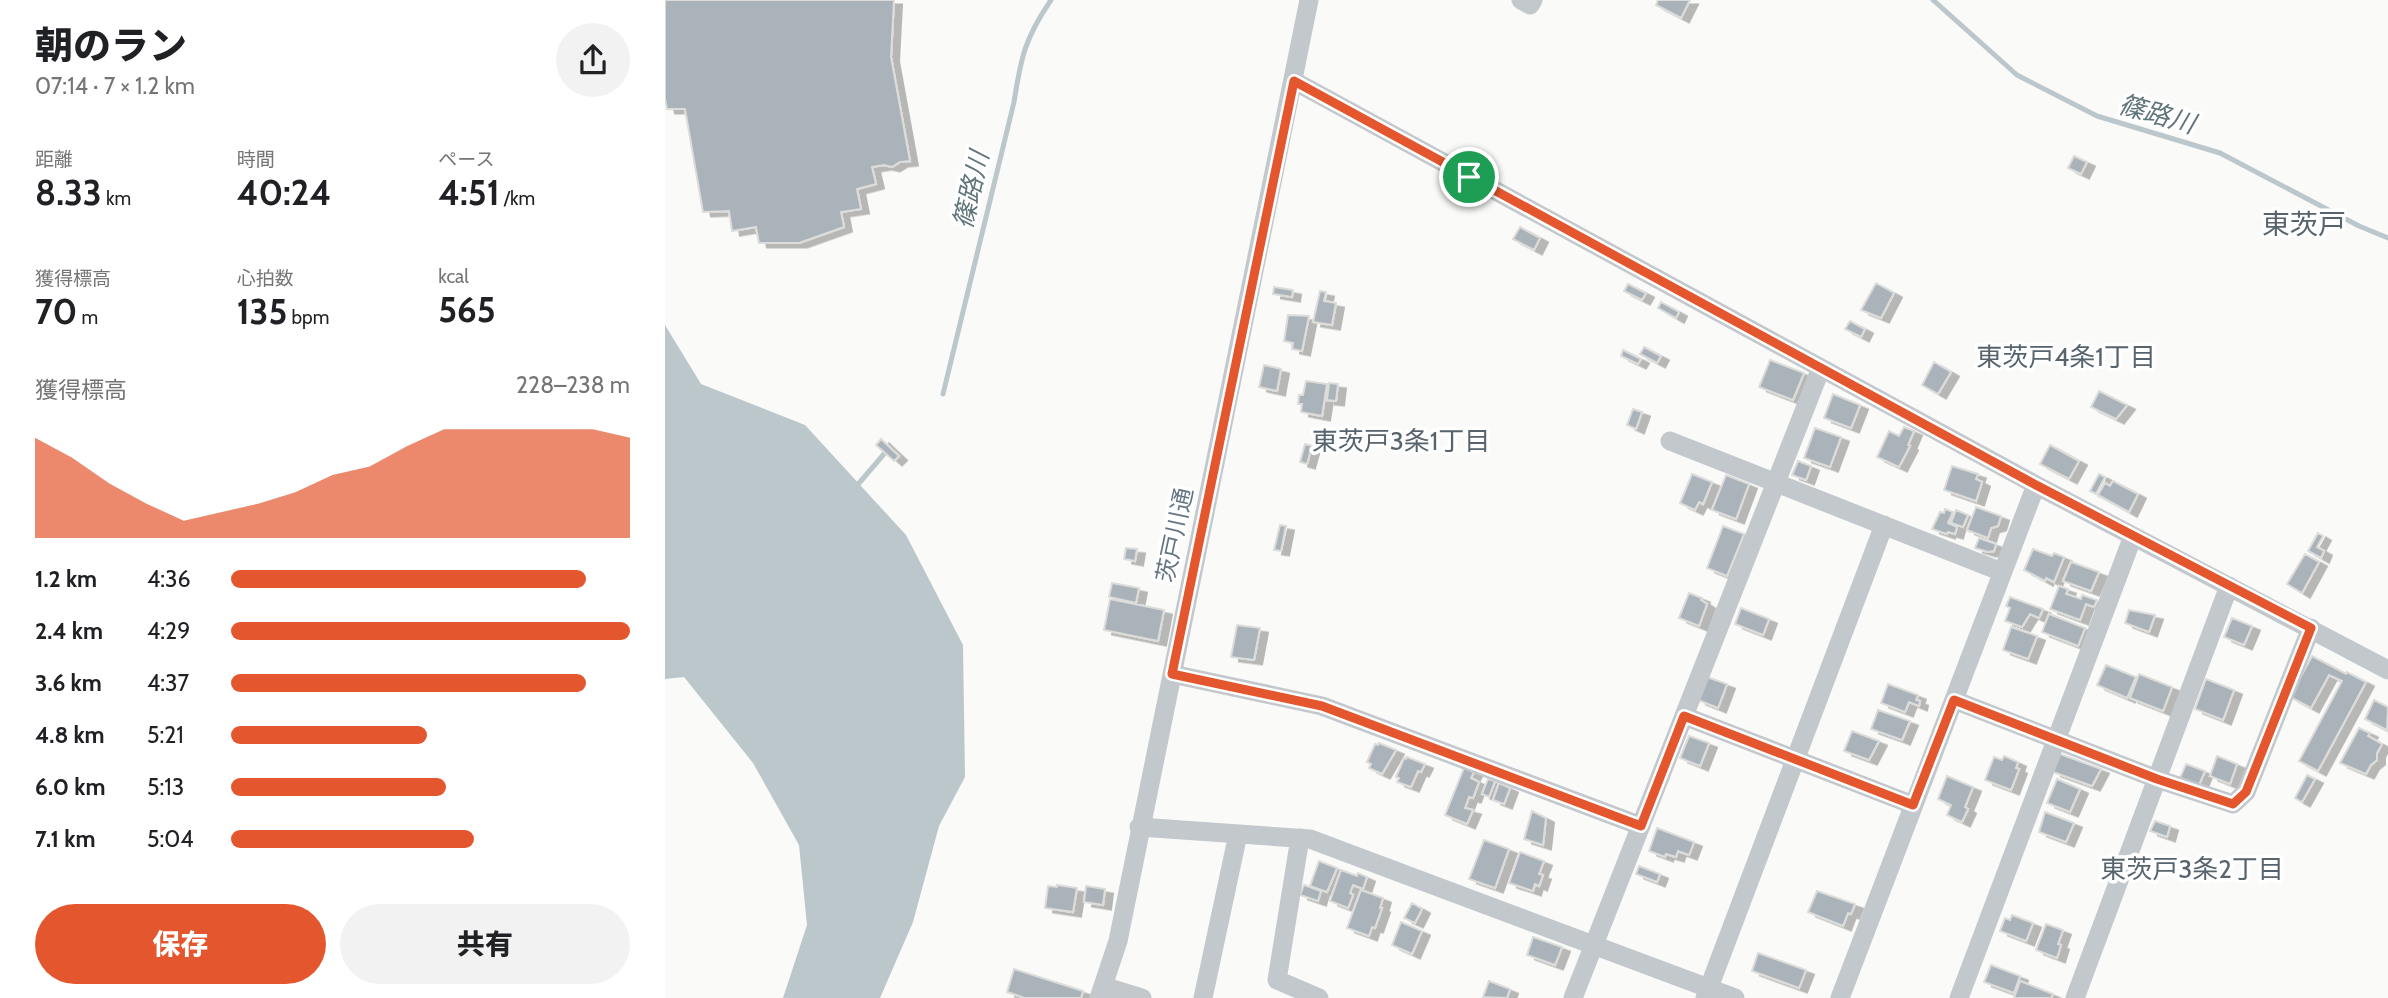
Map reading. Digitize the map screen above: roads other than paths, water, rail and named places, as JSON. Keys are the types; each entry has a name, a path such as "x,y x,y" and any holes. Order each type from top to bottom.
{"street":[{"name":"茨戸川通","path":"1101,992 1118,941 1139,827 1310,0"},
{"path":"1521,0 1530,5 1533,0"},
{"path":"1294,81 2036,485 2388,670"},
{"path":"1573,998 1821,368"},
{"path":"1670,441 2002,572"},
{"path":"1840,998 2036,485"},
{"path":"1707,993 1884,525"},
{"path":"1959,998 2133,536"},
{"path":"2075,998 2229,586"},
{"path":"1954,700 2157,779 2233,804 2246,792 2311,628"},
{"path":"1172,674 1322,706 1641,826"},
{"path":"1684,716 1913,805"},
{"path":"1139,827 1310,839 1594,945 1707,993 1735,998"},
{"path":"1203,998 1238,834"},
{"path":"1300,838 1277,980 1319,998"},
{"path":"1101,992 1142,998"}],"waterway":[{"name":"篠路川","path":"943,394 1022,60 1035,26 1051,0"},
{"name":"篠路川","path":"1933,0 2017,75 2097,116 2220,153 2359,226 2388,238"},
{"name":"篠路川","path":"854,489 884,454"}],"district":[{"name":"東茨戸","path":"2304,224"},
{"name":"東茨戸4条1丁目","path":"2066,357"},
{"name":"東茨戸3条1丁目","path":"1401,441"},
{"name":"東茨戸3条2丁目","path":"2192,869"}]}
